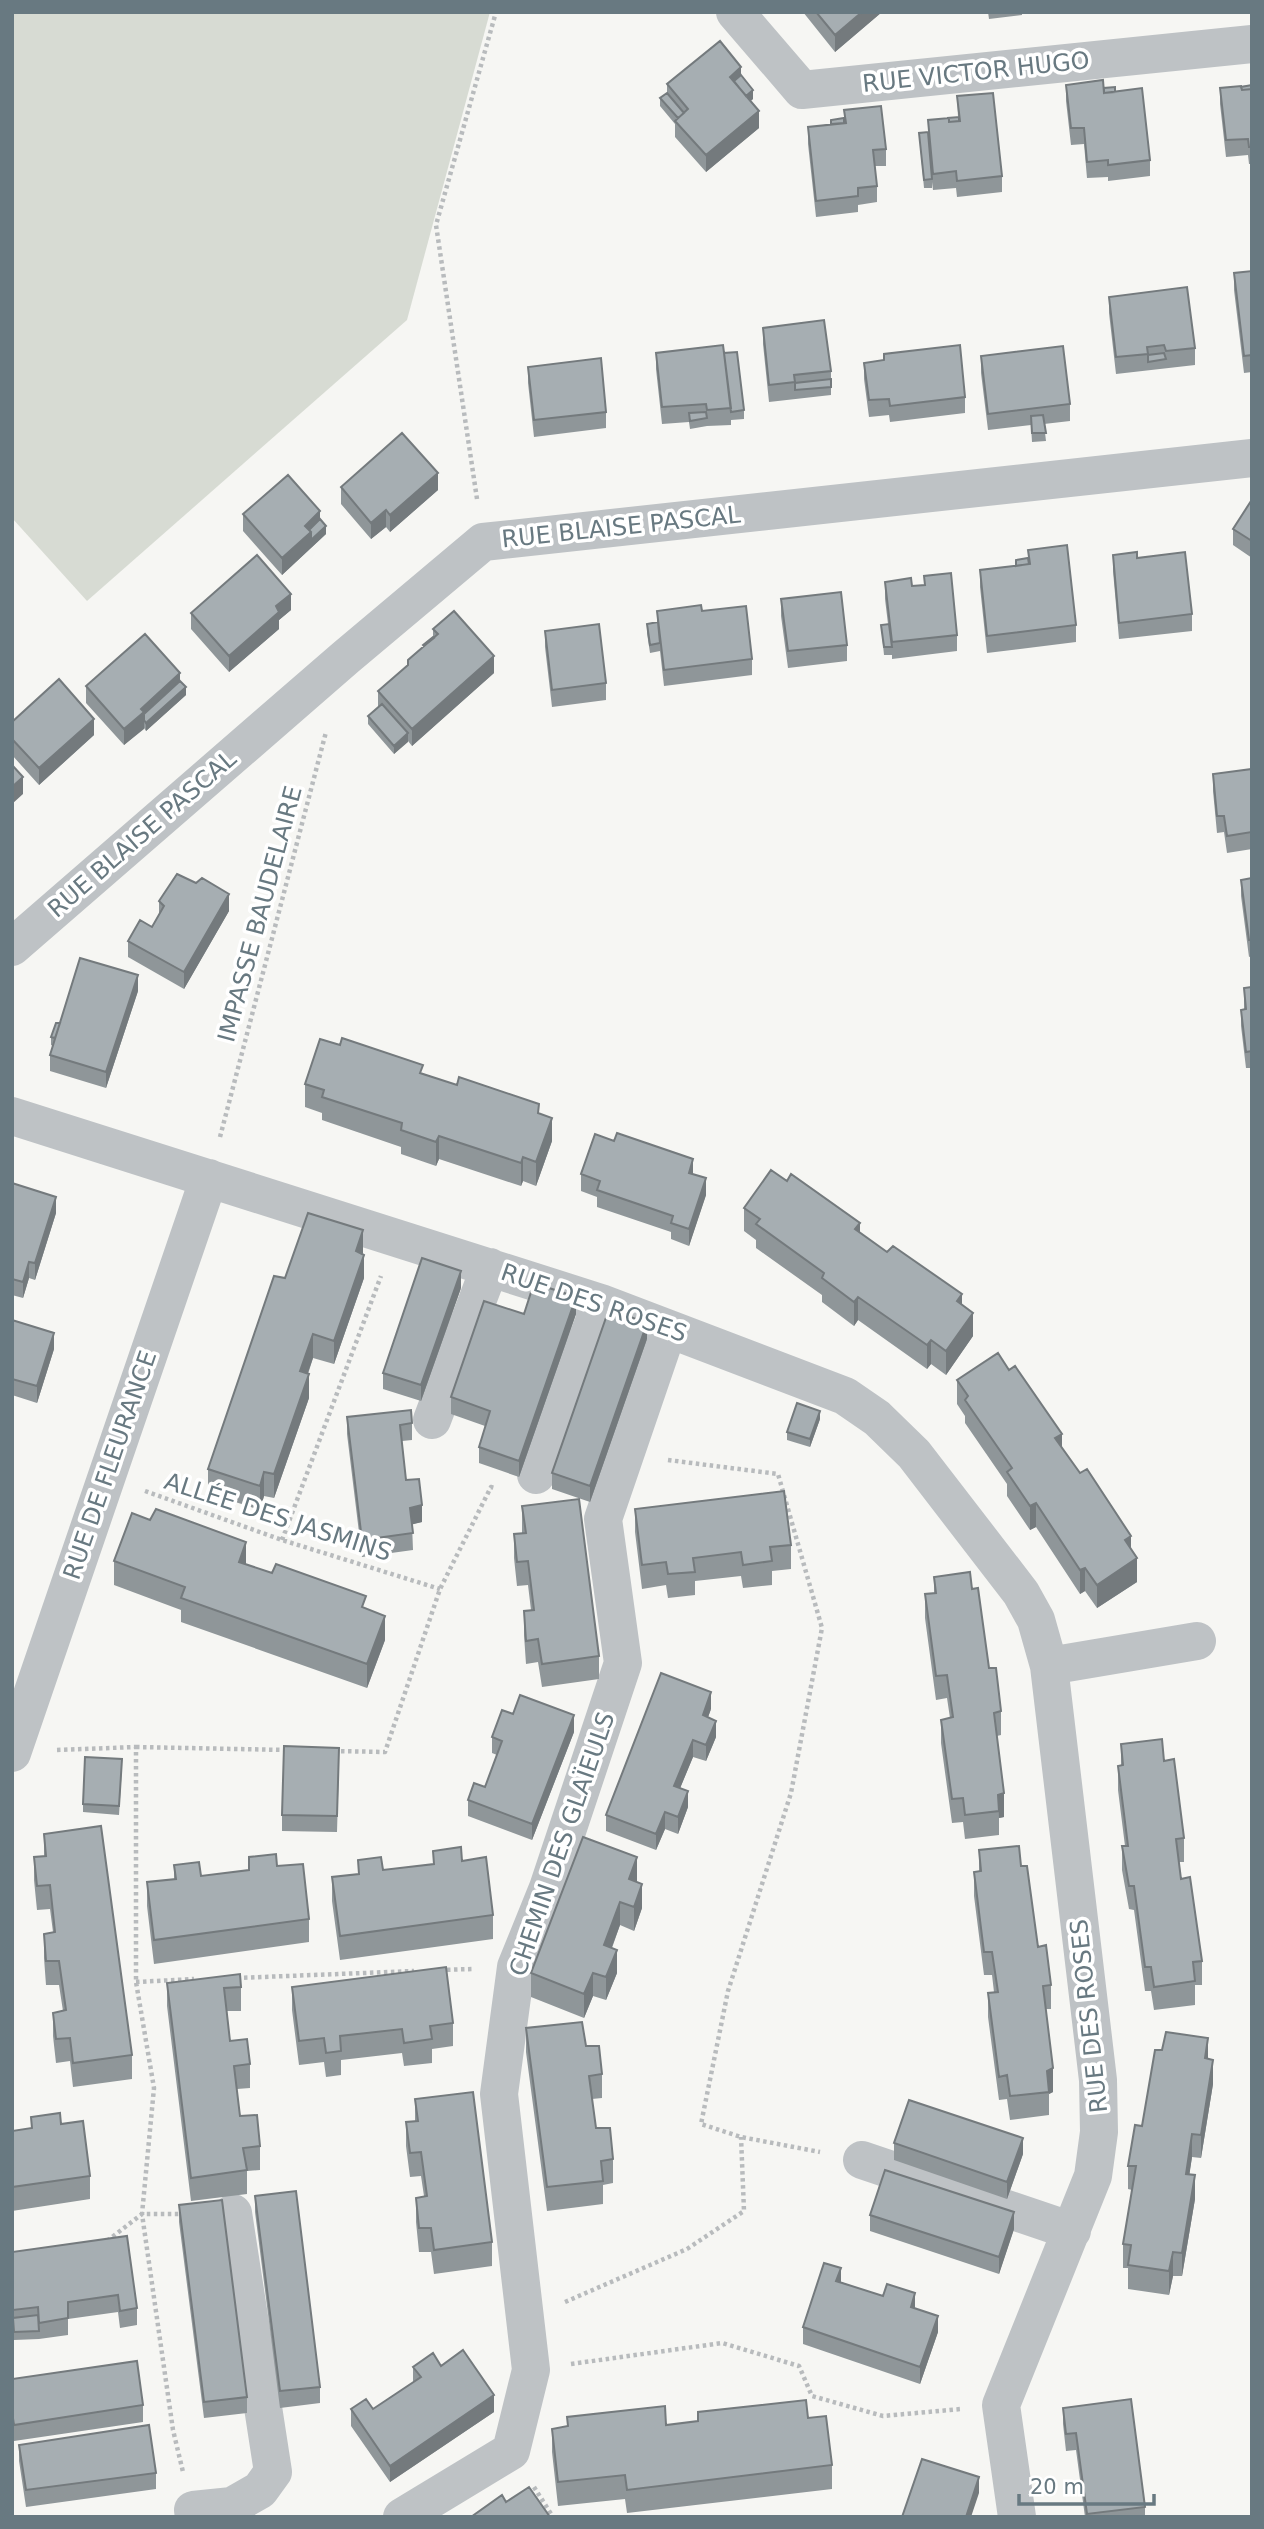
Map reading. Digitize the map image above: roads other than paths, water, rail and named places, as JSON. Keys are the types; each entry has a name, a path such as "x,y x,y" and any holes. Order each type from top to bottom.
{"street":[{"name":"RUE VICTOR HUGO","path":"735,12 802,90 1252,44"},
{"name":"RUE BLAISE PASCAL","path":"12,947 345,658 484,542 1252,458"},
{"name":"RUE DES ROSES","path":"12,1116 601,1303 845,1396 877,1418 914,1454 1021,1593 1036,1620 1049,1666 1098,2080 1099,2132 1093,2176 1001,2405 1017,2517"},
{"name":"RUE DE FLEURANCE","path":"12,1752 209,1178"},
{"path":"432,1420 490,1266"},
{"path":"520,1483 601,1303"},
{"name":"CHEMIN DES GLAÏEULS","path":"402,2517 511,2451 531,2370 499,2094 516,1967 548,1888 623,1663 603,1519 668,1329"},
{"path":"1049,1666 1197,1640"},
{"path":"862,2160 1072,2231"},
{"path":"193,2513 232,2506 260,2490 273,2472 233,2213"}]}
